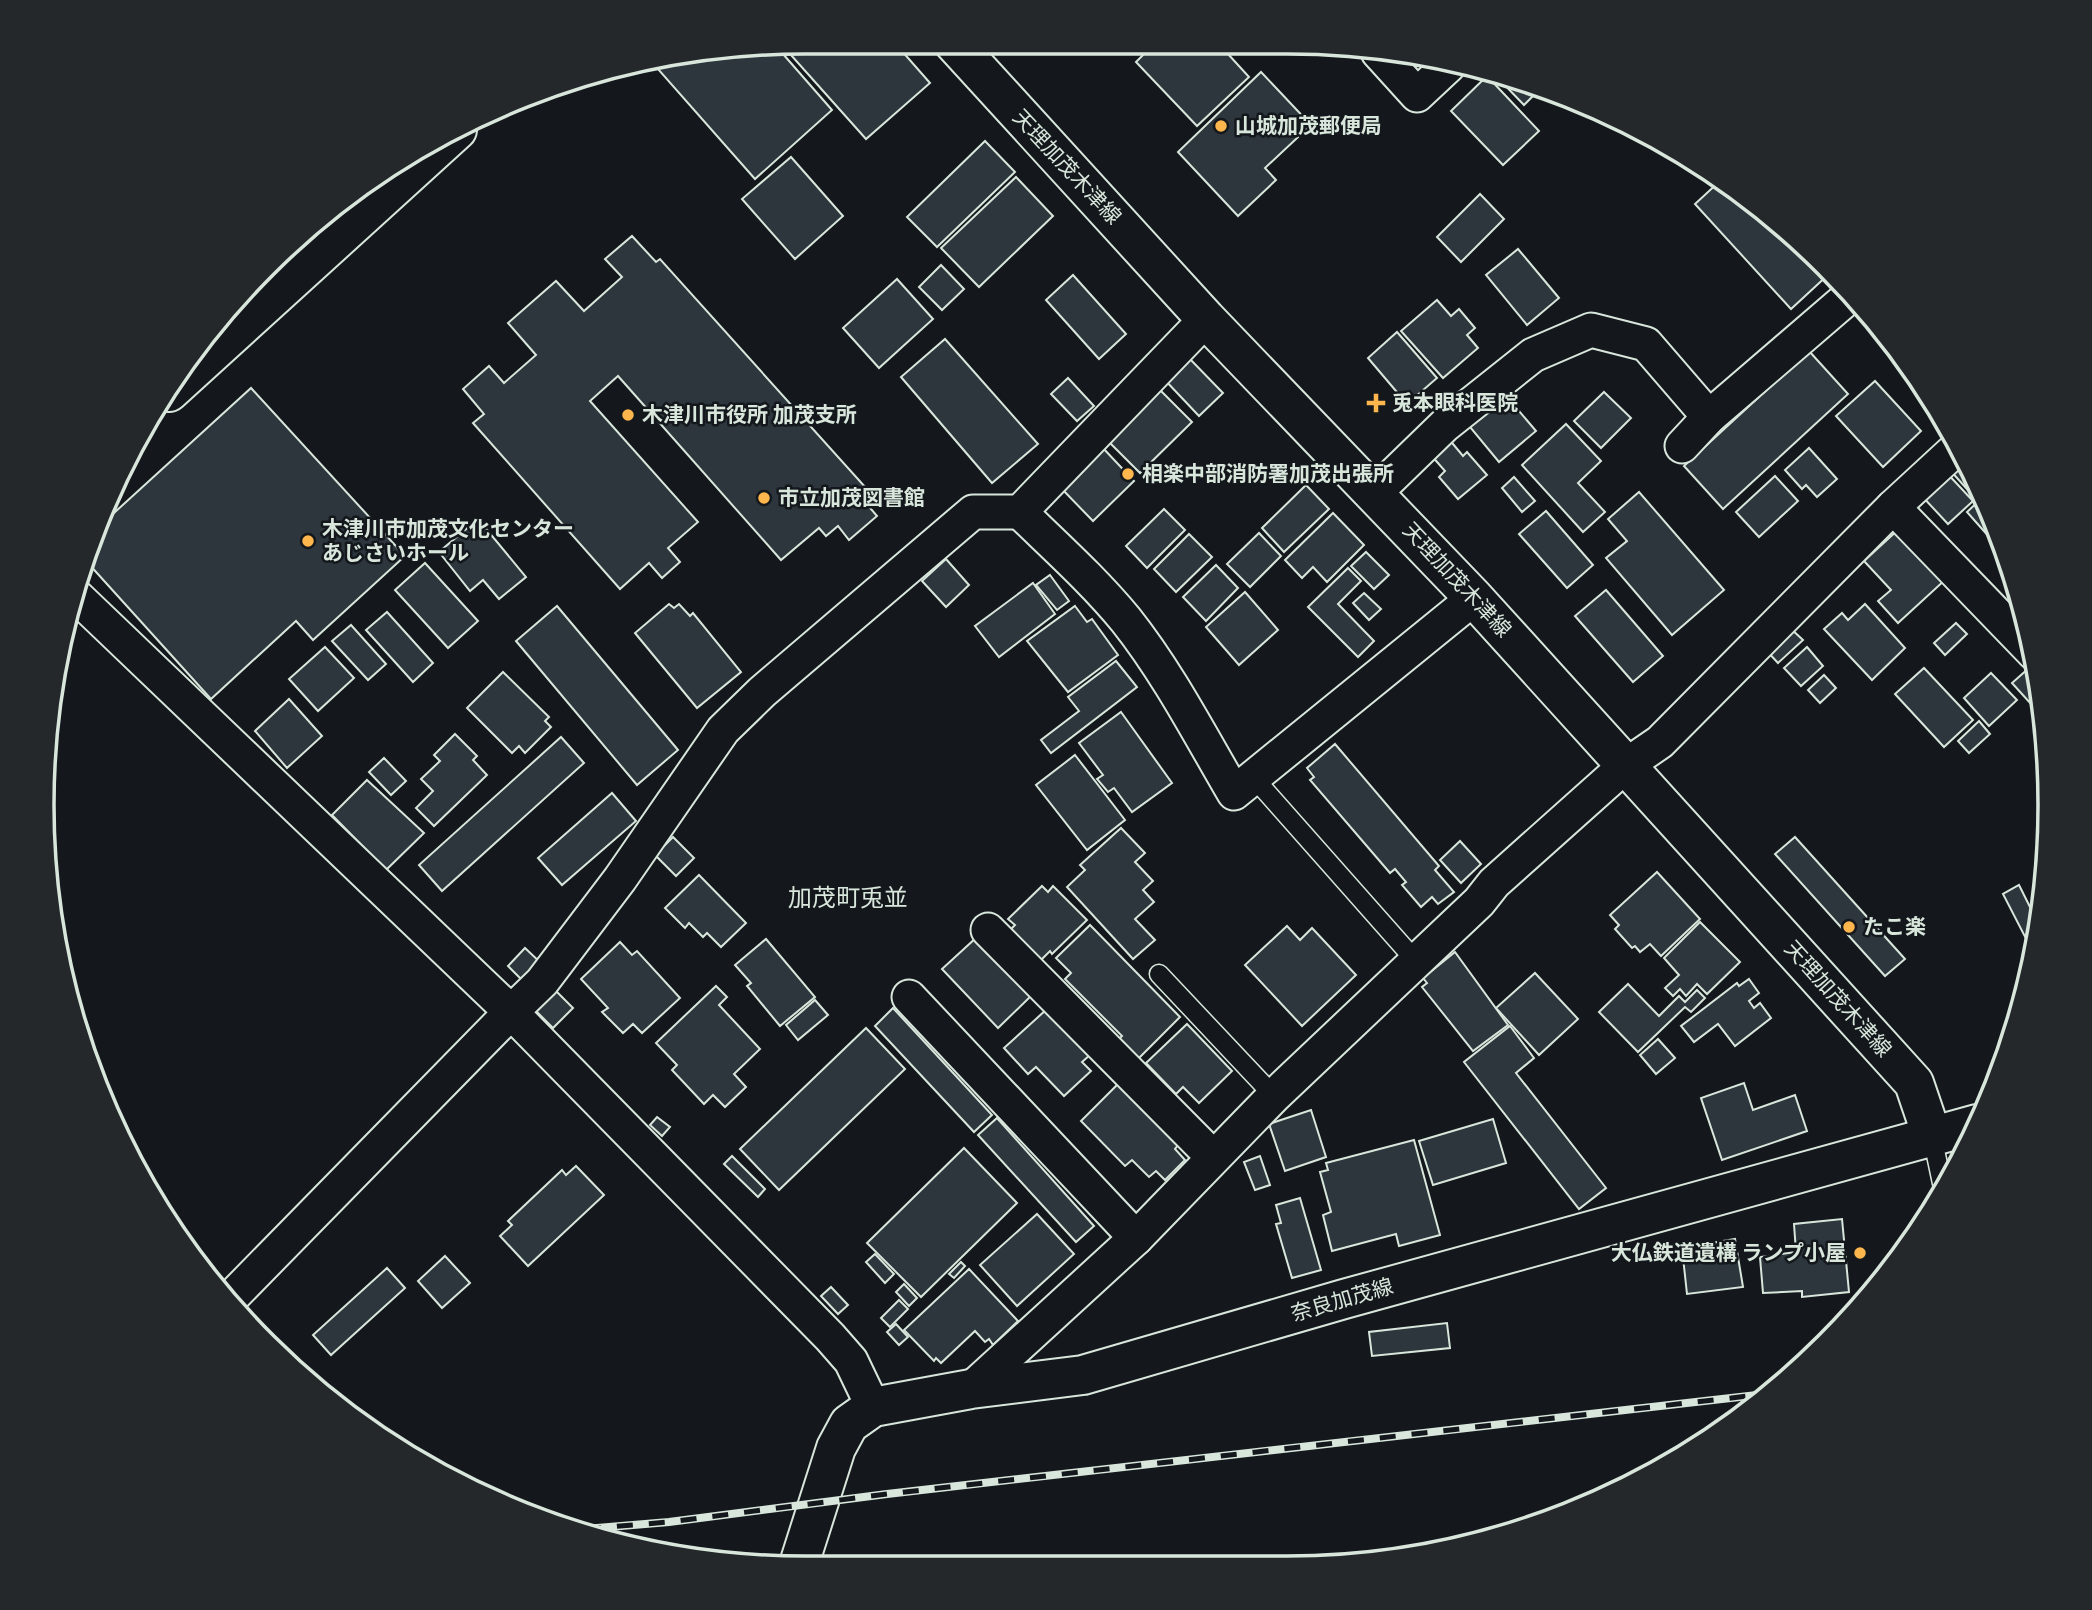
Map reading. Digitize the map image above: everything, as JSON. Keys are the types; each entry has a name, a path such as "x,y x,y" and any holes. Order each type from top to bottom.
{"main road":[{"name":"天理加茂木津線","path":"963,54 1206,319 1376,492 1475,598 1914,1083 1932,1136"},
{"path":"194,369 428,156"},
{"name":"奈良加茂線","path":"804,1556 836,1448 849,1424 873,1407 971,1389 1083,1376 1344,1298 1965,1127"}],"street":[{"path":"1386,61 1417,95 1442,71"},
{"path":"1682,446 1709,417 1843,302"},
{"path":"1020,512 1206,319"},
{"path":"1376,492 1445,425 1533,355 1591,330 1647,344 1709,417"},
{"path":"971,1389 1136,1238 1274,1096 1479,902 1494,883 1626,766 1660,741 1893,507 1950,454"},
{"path":"1893,507 2018,636"},
{"path":"235,1293 541,982 620,879 723,730 762,692 973,512 1020,512 1078,568 1126,620 1162,670 1234,793 1475,598"},
{"path":"83,602 511,1012 830,1337 851,1361 873,1407"},
{"path":"988,930 1213,1157"},
{"path":"909,997 1136,1238"}],"lane":[{"path":"1254,778 1415,960"},
{"path":"1159,974 1274,1096"},
{"path":"1932,1136 1940,1174"}],"building":[{"path":"905,54 930,83 866,139 791,55"},
{"path":"1144,54 1228,54 1249,77 1197,126 1136,62"},
{"path":"784,55 832,110 755,179 658,69 707,61"},
{"path":"1261,72 1311,125 1265,168 1276,180 1238,216 1178,152"},
{"path":"1482,80 1495,84 1539,131 1503,165 1451,111"},
{"path":"1507,88 1533,96 1524,105"},
{"path":"985,141 1015,172 937,247 907,217"},
{"path":"791,157 843,216 795,259 742,199"},
{"path":"1016,177 1053,216 979,287 941,248"},
{"path":"1713,187 1744,209 1823,279 1791,309 1695,204"},
{"path":"1480,194 1504,219 1461,262 1437,237"},
{"path":"632,236 656,262 660,259 866,488 859,495 877,516 849,540 838,526 826,536 819,528 781,560 618,376 590,401 698,522 668,548 680,562 662,578 649,563 620,589 473,423 484,414 463,389 489,366 504,383 536,355 508,323 556,281 584,311 622,277 605,259"},
{"path":"1518,249 1559,298 1527,325 1486,275"},
{"path":"941,265 964,289 942,310 919,287"},
{"path":"1073,275 1126,334 1099,359 1046,300"},
{"path":"897,279 933,319 879,368 843,328"},
{"path":"1437,300 1451,316 1459,309 1475,328 1467,335 1478,348 1443,378 1401,331"},
{"path":"1397,332 1437,378 1407,404 1368,358"},
{"path":"945,339 1038,444 992,483 901,377"},
{"path":"1809,351 1848,394 1723,509 1684,466"},
{"path":"1187,356 1223,393 1199,416 1163,378"},
{"path":"1068,378 1094,406 1077,421 1051,394"},
{"path":"1875,381 1921,431 1883,467 1836,416"},
{"path":"1157,387 1192,422 1140,473 1105,438"},
{"path":"251,388 405,556 313,640 296,621 211,699 93,568 113,514"},
{"path":"1502,391 1536,431 1499,462 1465,421"},
{"path":"1604,392 1631,418 1601,448 1574,421"},
{"path":"1566,424 1601,461 1578,483 1605,512 1583,532 1522,465"},
{"path":"1448,438 1463,456 1467,452 1487,475 1458,499 1439,477 1445,471 1430,454"},
{"path":"1102,447 1134,481 1093,521 1060,487"},
{"path":"1809,448 1837,479 1817,497 1806,485 1802,489 1785,470"},
{"path":"1955,464 1968,490 1949,469"},
{"path":"1945,471 1973,501 1948,524 1920,494"},
{"path":"1775,476 1798,501 1759,537 1736,512"},
{"path":"1514,477 1535,501 1522,512 1502,488"},
{"path":"1306,485 1329,509 1284,552 1262,528"},
{"path":"1639,492 1724,590 1672,635 1606,558 1627,541 1608,519"},
{"path":"1975,505 1987,535 1967,512"},
{"path":"1164,509 1185,530 1147,568 1126,546"},
{"path":"1546,511 1593,565 1567,588 1519,534"},
{"path":"1333,513 1364,545 1327,582 1313,567 1302,578 1285,560"},
{"path":"478,519 526,577 499,599 483,580 470,591 439,552"},
{"path":"1900,528 1946,579 1898,623 1878,601 1891,590 1864,561"},
{"path":"1259,533 1281,556 1250,587 1227,564"},
{"path":"1189,534 1212,557 1176,592 1154,569"},
{"path":"1366,552 1389,575 1374,589 1351,566"},
{"path":"946,559 969,585 946,607 922,581"},
{"path":"425,563 478,621 448,648 395,590"},
{"path":"1216,565 1238,588 1206,621 1183,597"},
{"path":"1348,568 1361,581 1338,604 1374,641 1358,657 1308,607"},
{"path":"1050,575 1069,601 1057,610 1036,585"},
{"path":"1033,583 1055,614 999,657 975,626"},
{"path":"1606,590 1663,656 1633,682 1575,616"},
{"path":"1245,592 1278,630 1239,665 1206,627"},
{"path":"1364,593 1381,609 1369,620 1353,603"},
{"path":"669,604 674,608 679,604 690,616 693,613 741,672 697,708 635,633"},
{"path":"1865,604 1905,648 1872,680 1824,629 1842,613 1848,620"},
{"path":"557,606 678,750 637,785 516,641"},
{"path":"1075,606 1087,622 1092,619 1118,655 1068,692 1027,641"},
{"path":"387,612 433,663 413,682 366,630"},
{"path":"1956,623 1967,634 1945,655 1934,643"},
{"path":"351,625 386,664 368,680 332,641"},
{"path":"1789,627 1803,640 1778,663 1765,649"},
{"path":"325,647 354,678 318,711 289,679"},
{"path":"1807,647 1823,666 1801,686 1784,668"},
{"path":"1116,661 1137,687 1051,753 1041,740 1079,711 1068,697"},
{"path":"1924,668 1973,720 1944,747 1895,694"},
{"path":"2025,671 2030,703 2012,683"},
{"path":"503,672 549,717 545,721 551,727 525,753 519,746 512,753 467,708"},
{"path":"1991,673 2017,700 1989,726 1964,698"},
{"path":"1824,675 1836,688 1820,703 1808,690"},
{"path":"289,699 322,736 287,768 255,731"},
{"path":"1121,712 1172,783 1132,812 1114,788 1108,792 1097,779 1103,775 1079,743"},
{"path":"1979,721 1990,734 1969,753 1958,741"},
{"path":"455,734 477,756 473,760 487,775 434,826 416,808 433,791 421,779 440,761 434,755"},
{"path":"561,737 584,763 442,891 419,865"},
{"path":"1335,744 1439,866 1435,870 1454,892 1438,904 1432,897 1421,907 1402,885 1406,882 1395,869 1390,873 1310,780 1314,777 1307,768"},
{"path":"1075,755 1125,820 1087,850 1036,785"},
{"path":"384,758 406,781 391,795 369,772"},
{"path":"367,780 424,833 386,870 332,815"},
{"path":"612,793 636,821 562,885 538,858"},
{"path":"1121,828 1145,853 1135,862 1153,881 1143,890 1154,902 1135,919 1155,940 1133,959 1067,887 1085,870 1080,865"},
{"path":"673,837 694,858 676,876 655,855"},
{"path":"1795,837 1905,959 1885,976 1775,854"},
{"path":"1460,841 1481,864 1461,883 1440,860"},
{"path":"1657,872 1700,919 1661,956 1650,944 1640,952 1635,946 1632,948 1615,929 1619,925 1610,915"},
{"path":"699,875 746,923 721,947 707,933 703,937 689,923 685,928 665,908"},
{"path":"2019,885 2030,908 2025,937 2003,894"},
{"path":"1042,886 1048,892 1053,886 1087,920 1052,954 1050,951 1041,960 1011,929 1015,925 1008,919"},
{"path":"1700,922 1740,962 1707,994 1697,984 1686,996 1680,989 1673,996 1665,988 1679,975 1664,958"},
{"path":"1090,925 1180,1017 1137,1060 1118,1040 1122,1036 1065,979 1071,973 1056,958"},
{"path":"1287,926 1300,940 1312,928 1356,975 1302,1026 1245,965"},
{"path":"977,937 1032,995 998,1028 942,969"},
{"path":"766,939 815,997 780,1026 747,986 751,983 735,965"},
{"path":"620,942 632,955 637,951 680,998 642,1033 633,1024 623,1033 602,1012 608,1008 581,979"},
{"path":"525,948 543,965 525,983 508,966"},
{"path":"1455,952 1508,1025 1473,1051 1422,987 1427,983 1423,978"},
{"path":"1535,973 1578,1019 1539,1055 1496,1008"},
{"path":"1749,979 1759,993 1749,1001 1754,1008 1760,1003 1771,1018 1735,1046 1718,1024 1694,1042 1681,1026 1737,983 1739,986"},
{"path":"1628,984 1659,1016 1679,996 1685,1002 1697,990 1705,998 1691,1012 1685,1007 1638,1052 1599,1012"},
{"path":"716,986 727,997 719,1005 760,1049 734,1074 746,1087 725,1107 713,1095 704,1104 672,1070 677,1065 656,1043"},
{"path":"555,990 573,1008 553,1028 535,1010"},
{"path":"815,1000 828,1015 798,1040 786,1025"},
{"path":"893,1008 992,1115 974,1132 875,1026"},
{"path":"1047,1009 1090,1055 1082,1062 1091,1071 1064,1096 1036,1067 1028,1074 1004,1048"},
{"path":"1187,1024 1232,1071 1199,1103 1183,1087 1176,1094 1146,1063"},
{"path":"1510,1026 1534,1058 1516,1073 1606,1188 1579,1209 1464,1062"},
{"path":"866,1028 905,1069 779,1190 740,1149"},
{"path":"1658,1039 1675,1058 1656,1074 1640,1055"},
{"path":"1744,1083 1753,1110 1795,1095 1807,1131 1722,1160 1701,1098"},
{"path":"1118,1084 1178,1145 1175,1149 1185,1160 1165,1180 1156,1171 1149,1177 1132,1160 1125,1166 1081,1121"},
{"path":"1311,1110 1326,1157 1285,1171 1269,1124"},
{"path":"657,1117 670,1127 662,1136 650,1125"},
{"path":"997,1118 1094,1226 1076,1242 978,1135"},
{"path":"1493,1119 1506,1163 1433,1185 1419,1141"},
{"path":"1414,1140 1440,1235 1399,1246 1396,1234 1332,1251 1323,1215 1331,1212 1320,1172 1328,1170 1326,1163"},
{"path":"964,1148 1017,1203 921,1297 867,1243"},
{"path":"732,1156 765,1189 758,1197 724,1164"},
{"path":"1260,1156 1270,1185 1255,1190 1244,1162"},
{"path":"576,1166 604,1195 528,1266 500,1236 512,1225 508,1221 562,1170 566,1175"},
{"path":"1300,1198 1321,1270 1292,1278 1276,1224 1281,1223 1276,1205"},
{"path":"1037,1214 1074,1254 1017,1306 980,1265"},
{"path":"1842,1219 1849,1292 1802,1297 1802,1291 1763,1293 1760,1257 1796,1252 1794,1224"},
{"path":"1735,1239 1743,1287 1687,1294 1682,1248"},
{"path":"875,1254 894,1274 885,1283 866,1262"},
{"path":"445,1256 470,1283 442,1308 418,1281"},
{"path":"961,1262 965,1266 954,1278 949,1274"},
{"path":"387,1268 405,1288 331,1355 313,1335"},
{"path":"969,1269 1018,1321 993,1345 989,1339 985,1342 975,1331 941,1363 936,1358 934,1361 904,1330"},
{"path":"904,1284 917,1298 909,1306 896,1292"},
{"path":"831,1287 848,1305 838,1314 821,1296"},
{"path":"899,1300 908,1309 890,1327 881,1318"},
{"path":"1447,1323 1450,1348 1372,1356 1369,1332"},
{"path":"896,1324 908,1337 899,1345 887,1332"}],"railway":[{"path":"603,1528 1750,1396"}],"place":[{"name":"山城加茂郵便局","path":"1221,126"},
{"name":"兎本眼科医院","path":"1376,403"},
{"name":"木津川市役所 加茂支所","path":"628,415"},
{"name":"相楽中部消防署加茂出張所","path":"1128,474"},
{"name":"市立加茂図書館","path":"764,498"},
{"name":"木津川市加茂文化センター あじさいホール","path":"308,541"},
{"name":"たこ楽","path":"1849,927"},
{"name":"大仏鉄道遺構 ランプ小屋","path":"1860,1253"}],"district":[{"name":"加茂町兎並","path":"848,898"}]}
